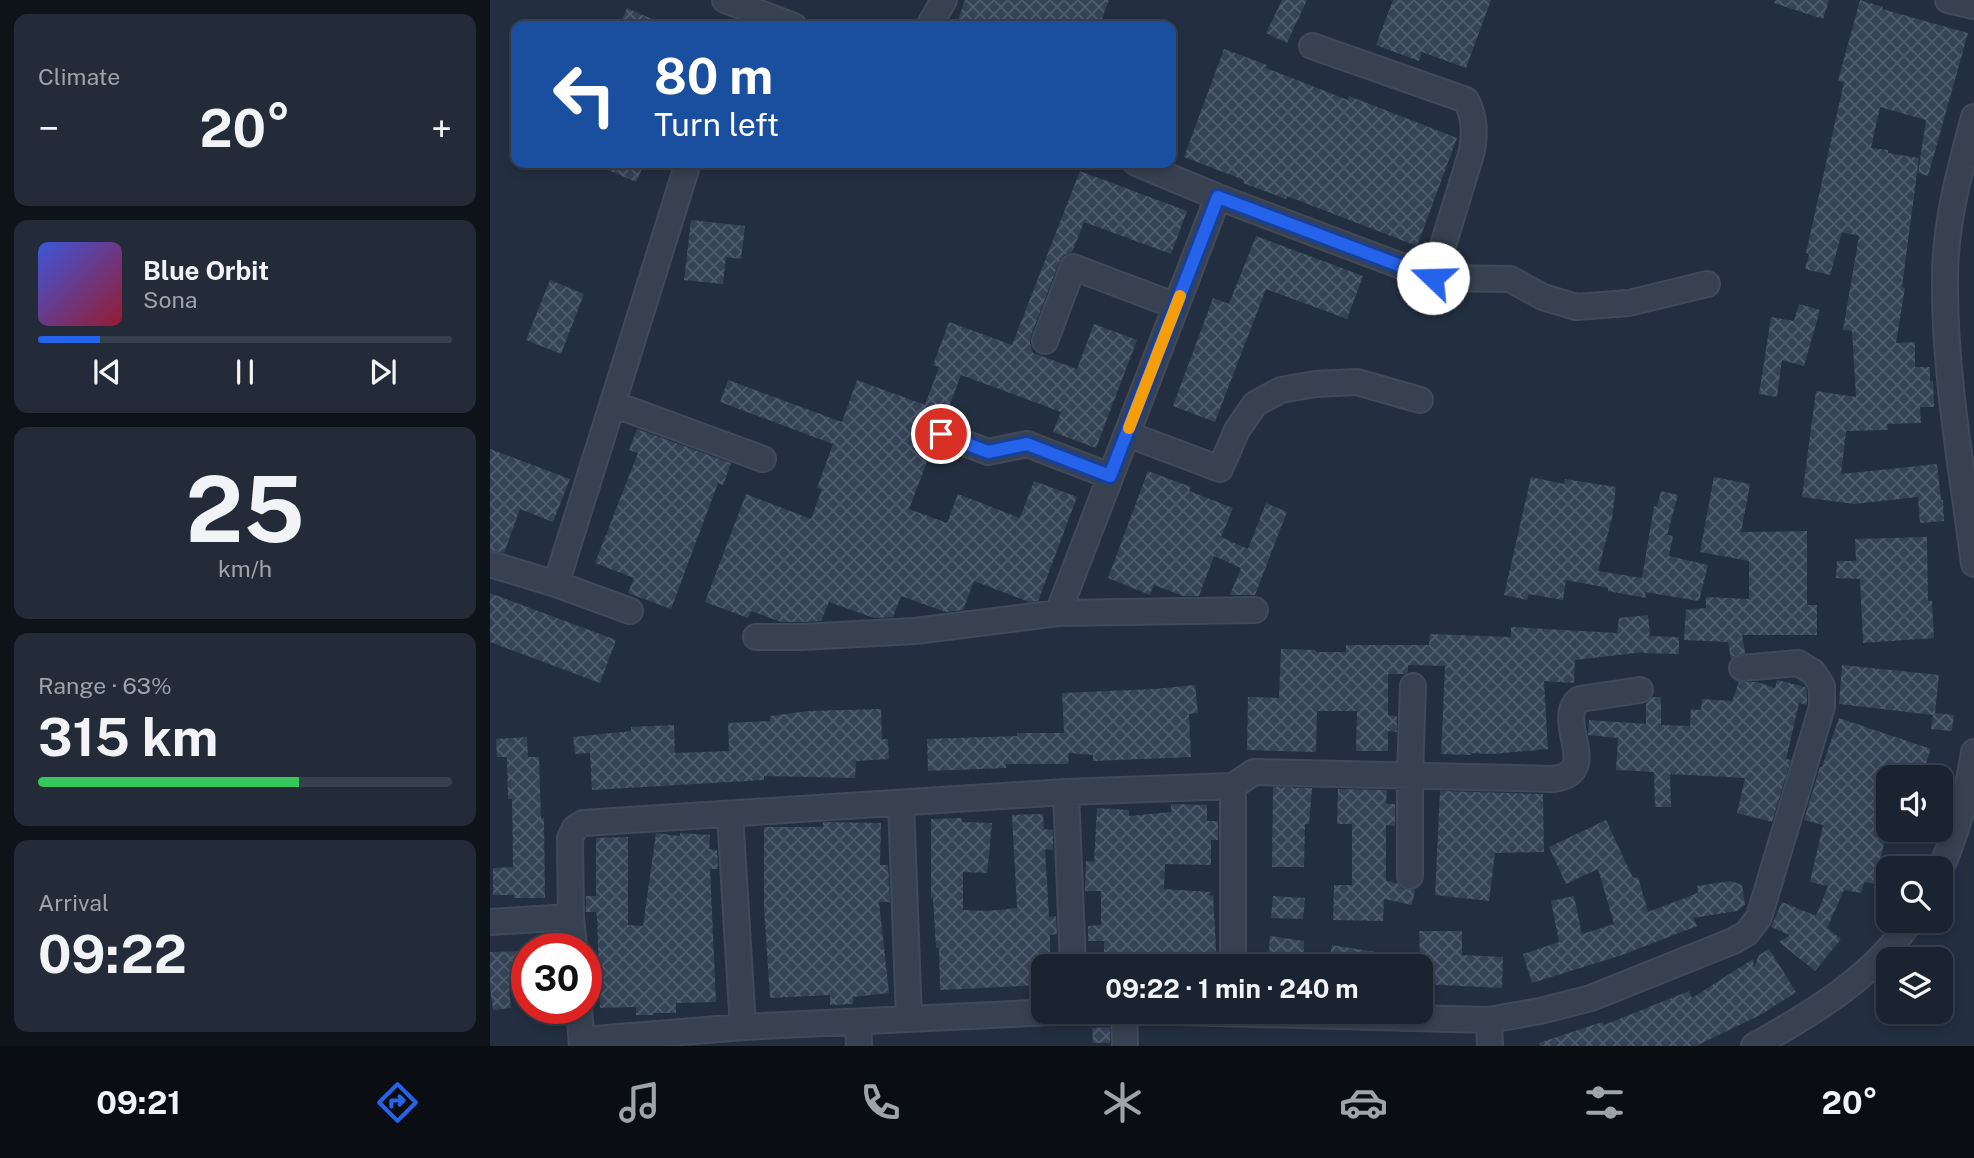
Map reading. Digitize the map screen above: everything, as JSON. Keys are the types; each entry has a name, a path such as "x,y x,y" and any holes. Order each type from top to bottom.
{"street":[{"path":"932,21 944,0"},
{"path":"1948,0 1974,6"},
{"path":"733,8 777,21"},
{"path":"1312,46 1466,100 1472,111 1475,131 1472,151 1433,278"},
{"path":"1974,117 1956,188 1948,234 1945,278 1951,383 1974,564"},
{"path":"556,584 686,168"},
{"path":"1148,168 1433,278 1510,279 1543,297 1576,307 1629,303 1707,284"},
{"path":"1058,613 1218,197"},
{"path":"1045,341 1073,267 1176,306"},
{"path":"1126,434 1220,469 1237,430 1255,404 1281,390 1315,384 1357,382 1420,400"},
{"path":"613,404 763,459"},
{"path":"941,434 988,452 1027,444 1110,476"},
{"path":"490,564 556,584 629,611"},
{"path":"757,637 915,631 1058,613 1255,610"},
{"path":"1433,1018 1489,1020 1591,998 1747,933 1759,917 1822,707 1822,686 1814,671 1798,663 1742,668"},
{"path":"1410,876 1413,686"},
{"path":"573,933 570,838 571,832 578,825 1066,792 1233,786 1254,772 1553,779 1566,777 1574,770 1577,759 1570,711 1574,703 1580,699 1640,690"},
{"path":"1946,856 1970,781 1974,752"},
{"path":"1233,786 1233,954"},
{"path":"1066,792 1073,954"},
{"path":"901,803 909,1019"},
{"path":"730,814 743,1027"},
{"path":"490,922 571,917"},
{"path":"1754,1046 1830,999 1874,965 1902,933"},
{"path":"580,1024 582,1043 743,1027 858,1034 909,1019 1031,1013"},
{"path":"1489,1020 1490,1046"},
{"path":"1124,1024 1125,1046"}],"building":[{"path":"965,0 1109,0 1101,21 958,21"},
{"path":"1282,0 1307,0 1287,43 1266,33"},
{"path":"1393,0 1491,0 1466,68 1422,52 1419,61 1376,45"},
{"path":"1775,0 1829,0 1823,19 1774,3"},
{"path":"1860,0 1883,7 1882,9 1968,33 1928,176 1918,173 1926,120 1880,107 1871,148 1919,158 1902,287 1905,288 1896,343 1915,342 1915,367 1930,367 1934,407 1920,407 1921,423 1887,424 1888,430 1846,431 1841,474 1937,464 1944,521 1920,523 1918,497 1854,504 1802,497 1816,391 1856,397 1852,331 1843,330 1859,236 1842,232 1830,275 1805,269 1809,254 1806,253 1844,82 1838,81"},
{"path":"627,8 657,21 621,21"},
{"path":"1224,49 1348,100 1349,96 1457,138 1417,246 1287,196 1286,199 1243,183 1244,180 1184,157"},
{"path":"604,168 643,168 636,182"},
{"path":"1080,171 1187,211 1171,254 1084,222 1072,252 1064,255 1059,262 1031,336 1033,353 1077,369 1094,324 1137,340 1096,448 1053,432 1061,412 961,375 944,420 932,422 927,428 927,437 933,446 909,509 947,523 958,494 1020,518 1034,481 1077,497 1038,601 1029,602 974,581 963,610 946,612 901,596 893,617 874,618 829,602 821,621 801,622 781,622 751,611 748,618 705,602 746,494 811,519 822,489 817,488 833,444 720,402 728,380 842,422 857,380 925,405 939,367 933,365 949,322 1012,345"},
{"path":"691,220 745,226 741,259 726,257 723,284 684,280"},
{"path":"1256,236 1363,276 1347,319 1266,289 1215,422 1173,406 1213,298 1229,304"},
{"path":"550,280 584,294 561,354 526,340"},
{"path":"1799,304 1820,310 1804,366 1782,360 1777,397 1759,394 1771,317 1794,321"},
{"path":"637,429 731,463 723,485 718,483 671,609 628,593 634,578 595,563 638,453 629,450"},
{"path":"490,449 570,479 553,522 520,509 504,553 490,550"},
{"path":"1148,471 1191,487 1189,491 1233,508 1221,537 1248,549 1266,503 1287,512 1255,595 1230,595 1241,568 1214,556 1199,596 1183,596 1154,585 1150,595 1108,578"},
{"path":"1531,477 1564,484 1565,479 1616,487 1612,518 1598,571 1642,578 1654,506 1657,507 1661,491 1678,495 1667,535 1673,536 1669,556 1708,565 1699,601 1645,592 1646,598 1566,580 1563,600 1529,594 1527,600 1504,595"},
{"path":"1714,477 1750,484 1741,532 1807,531 1807,605 1817,605 1817,635 1742,635 1745,653 1731,659 1728,642 1684,640 1686,610 1706,608 1706,597 1749,599 1749,561 1700,552"},
{"path":"1927,537 1928,601 1932,601 1934,638 1863,643 1860,579 1836,578 1837,561 1856,561 1855,539"},
{"path":"490,593 616,640 600,683 490,642"},
{"path":"1648,615 1650,636 1679,637 1679,654 1644,652 1575,660 1574,683 1544,681 1548,749 1493,754 1441,754 1445,666 1408,665 1408,672 1404,674 1388,674 1388,715 1397,716 1397,732 1388,731 1388,751 1356,751 1357,711 1317,711 1316,752 1247,750 1248,697 1279,698 1281,649 1346,652 1346,645 1429,645 1430,634 1511,637 1511,627 1617,633 1619,618"},
{"path":"1842,665 1939,675 1935,713 1954,715 1952,731 1931,729 1933,715 1839,704"},
{"path":"1777,680 1805,687 1807,705 1799,703 1786,759 1791,760 1772,822 1737,813 1745,778 1670,774 1671,807 1655,807 1654,772 1616,770 1618,738 1588,735 1589,720 1646,724 1646,703 1653,697 1661,697 1661,725 1690,726 1691,709 1701,710 1702,699 1732,701 1739,682 1757,682 1775,688"},
{"path":"1195,685 1198,713 1189,714 1191,757 1093,761 1093,755 1069,753 1068,764 1006,764 1006,768 928,771 927,739 1064,733 1062,693"},
{"path":"881,709 882,739 888,739 889,759 856,761 855,778 764,776 764,780 592,790 590,753 575,754 573,737 631,731 631,727 674,725 675,753 729,751 728,723 770,721 770,716 809,711"},
{"path":"1839,718 1931,749 1925,765 1876,765 1876,842 1884,842 1881,856 1876,856 1875,884 1864,882 1861,893 1844,890 1827,928 1841,939 1815,971 1779,942 1790,935 1771,927 1782,902 1816,916 1828,886 1810,882 1823,825 1804,820"},
{"path":"527,737 528,757 539,757 541,818 544,818 545,898 493,895 493,868 513,867 512,799 508,799 507,757 497,757 496,739"},
{"path":"1273,787 1312,788 1309,824 1305,824 1304,867 1272,867"},
{"path":"1338,789 1387,790 1386,804 1395,804 1395,826 1386,825 1386,881 1397,883 1403,889 1415,890 1412,905 1384,899 1383,921 1333,920 1334,885 1352,885 1352,824 1337,824"},
{"path":"1440,791 1543,794 1544,852 1495,853 1489,901 1435,895"},
{"path":"1171,804 1207,805 1207,821 1218,821 1218,840 1211,840 1211,865 1165,864 1164,889 1211,892 1216,954 1104,954 1104,941 1088,941 1088,926 1101,925 1101,891 1085,891 1086,861 1094,862 1097,808 1129,810 1129,816 1171,812"},
{"path":"1043,814 1044,829 1053,830 1053,850 1045,849 1049,917 1056,916 1057,934 1050,935 1050,954 1031,954 1031,986 940,990 939,948 936,948 931,898 931,819 962,818 962,822 992,823 987,873 963,872 963,910 988,911 1017,908 1012,815"},
{"path":"1606,820 1633,878 1638,877 1648,912 1698,893 1697,886 1731,881 1742,885 1745,905 1737,911 1693,918 1697,926 1622,955 1532,983 1523,954 1559,942 1551,901 1574,896 1582,934 1614,924 1598,869 1566,884 1549,847"},
{"path":"823,822 881,823 880,865 888,865 890,902 879,902 889,993 853,997 853,1004 830,1005 830,995 770,998 764,907 764,827 823,827"},
{"path":"656,833 680,836 680,833 710,835 709,849 717,850 718,869 710,869 716,1002 676,1003 676,1013 653,1015 636,1015 636,1007 602,1008 602,933 598,933 596,912 586,912 586,896 596,896 596,838 628,837 628,925 643,926"},
{"path":"1273,896 1305,898 1303,919 1271,918"},
{"path":"1419,931 1462,931 1462,955 1503,957 1502,988 1433,985 1433,954 1420,954"},
{"path":"1270,936 1304,941 1303,954 1269,952"},
{"path":"1332,945 1388,954 1330,954"},
{"path":"1769,949 1796,992 1762,1014 1696,1046 1540,1046 1539,1043 1602,1022 1604,1025 1689,991 1692,998 1753,959 1754,968 1759,955"},
{"path":"511,951 511,1008 493,1010 490,952"},
{"path":"1110,1027 1110,1043 1093,1043 1092,1028"}],"slow traffic":[{"path":"1129,428 1180,296"}],"route":[{"path":"941,434 988,452 1027,444 1110,476 1218,197 1433,278"}]}
